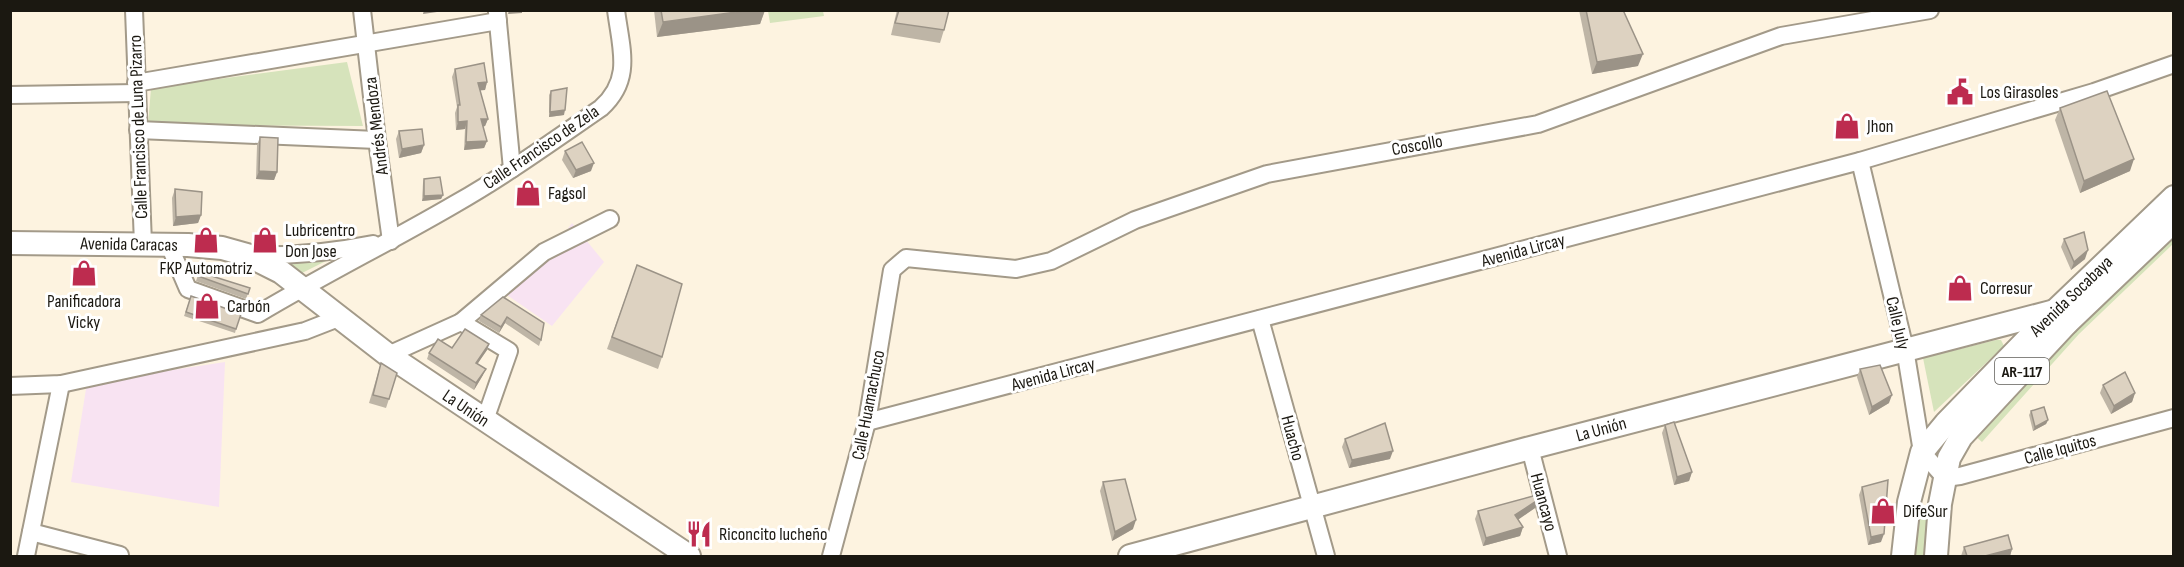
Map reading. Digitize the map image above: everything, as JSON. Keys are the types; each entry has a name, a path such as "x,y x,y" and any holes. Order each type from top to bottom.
{"main road":[{"name":"Avenida Socabaya","path":"1936,556 1937,522 1949,458 1961,437 2061,317 2174,197"},
{"name":"Avenida Socabaya","path":"1902,556 1909,502 1922,452 1946,423 2061,317 2174,221"},
{"name":"Avenida Caracas","path":"10,243 169,245 222,248 247,255"},
{"name":"La Unión","path":"247,255 280,272 388,355 689,556"},
{"name":"La Unión","path":"1130,556 1905,349 2061,317"}],"street":[{"name":"Calle Francisco de Luna Pizarro","path":"134,10 143,244"},
{"name":"Andrés Mendoza","path":"362,10 377,140 392,241"},
{"name":"Calle Francisco de Zela","path":"169,245 188,289 258,314 392,241 512,169 612,99 622,77 616,10"},
{"name":"Coscollo","path":"906,258 1016,269 1051,261 1135,220 1268,174 1538,124 1781,36 1930,10"},
{"path":"10,95 137,88 497,16 512,169"},
{"name":"Avenida Lircay","path":"867,422 1860,161 2094,92 2174,64"},
{"path":"138,129 377,140"},
{"name":"Calle July","path":"1860,161 1905,349 1922,452"},
{"path":"388,355 461,322 544,252 610,219"},
{"name":"Calle Francisco de Zela","path":"247,255 341,251 392,241"},
{"name":"Calle Huamachuco","path":"831,556 867,422 892,270 906,258"},
{"path":"10,386 62,384 305,331 341,317"},
{"name":"Huacho","path":"1260,319 1326,556"},
{"path":"461,322 509,351 485,420"},
{"path":"26,556 62,384"},
{"name":"Calle Iquitos","path":"1945,478 1960,476 2174,418"},
{"name":"Huancayo","path":"1530,448 1558,556"},
{"path":"1922,452 1945,478"},
{"path":"31,532 120,555"}],"shaded area":[{"path":"572,223 604,262 552,326 498,289 539,269"},
{"path":"225,362 219,507 71,482 87,383"}],"green space":[{"path":"768,11 823,11 824,16 770,23"},
{"path":"347,62 363,126 148,125 151,88"},
{"path":"2173,229 2173,244 2079,334 1982,442 1974,435"},
{"path":"287,258 330,259 296,276 289,273"},
{"path":"2001,340 2004,346 1934,412 1923,358"},
{"path":"1916,511 1930,512 1928,556 1914,556"}],"building":[{"path":"661,10 751,10 663,22"},
{"path":"899,10 949,10 944,30 895,23"},
{"path":"1586,10 1623,10 1643,54 1597,62"},
{"path":"484,63 487,82 478,83 488,119 481,119 487,141 466,142 467,121 458,122 458,105 460,105 455,69"},
{"path":"567,88 565,110 550,112 551,91"},
{"path":"2107,91 2134,159 2084,181 2060,108"},
{"path":"422,129 424,145 402,149 399,131"},
{"path":"260,137 278,138 277,172 259,171"},
{"path":"582,142 594,163 576,170 565,151"},
{"path":"440,177 443,195 424,196 424,179"},
{"path":"175,189 202,192 201,215 176,217"},
{"path":"2084,232 2088,250 2074,262 2064,239"},
{"path":"637,265 682,284 662,357 612,337"},
{"path":"199,272 250,288 248,294 198,276"},
{"path":"191,296 241,314 236,329 186,312"},
{"path":"503,297 544,323 541,340 507,317 501,327 481,315"},
{"path":"465,329 489,344 476,363 486,369 476,383 429,353 438,339 452,348"},
{"path":"381,363 397,373 389,399 373,395"},
{"path":"1880,365 1892,395 1872,407 1860,369"},
{"path":"2125,372 2135,393 2114,406 2103,385"},
{"path":"2044,407 2048,420 2035,427 2031,411"},
{"path":"1674,422 1692,472 1677,477 1665,425"},
{"path":"1385,423 1393,451 1352,460 1345,439"},
{"path":"1125,479 1136,520 1115,532 1103,482"},
{"path":"1888,480 1884,534 1871,537 1862,487"},
{"path":"1537,495 1538,500 1515,515 1523,527 1486,538 1478,511"},
{"path":"2008,535 2012,549 1985,556 1967,556 1964,547"}],"place":[{"name":"Los Girasoles","path":"1960,92"},
{"name":"Jhon","path":"1847,126"},
{"name":"Fagsol","path":"528,193"},
{"name":"FKP Automotriz","path":"206,240"},
{"name":"Lubricentro Don Jose","path":"265,240"},
{"name":"Panificadora Vicky","path":"84,273"},
{"name":"Corresur","path":"1960,288"},
{"name":"Carbón","path":"207,306"},
{"name":"DifeSur","path":"1883,511"},
{"name":"Riconcito lucheño","path":"699,534"}]}
